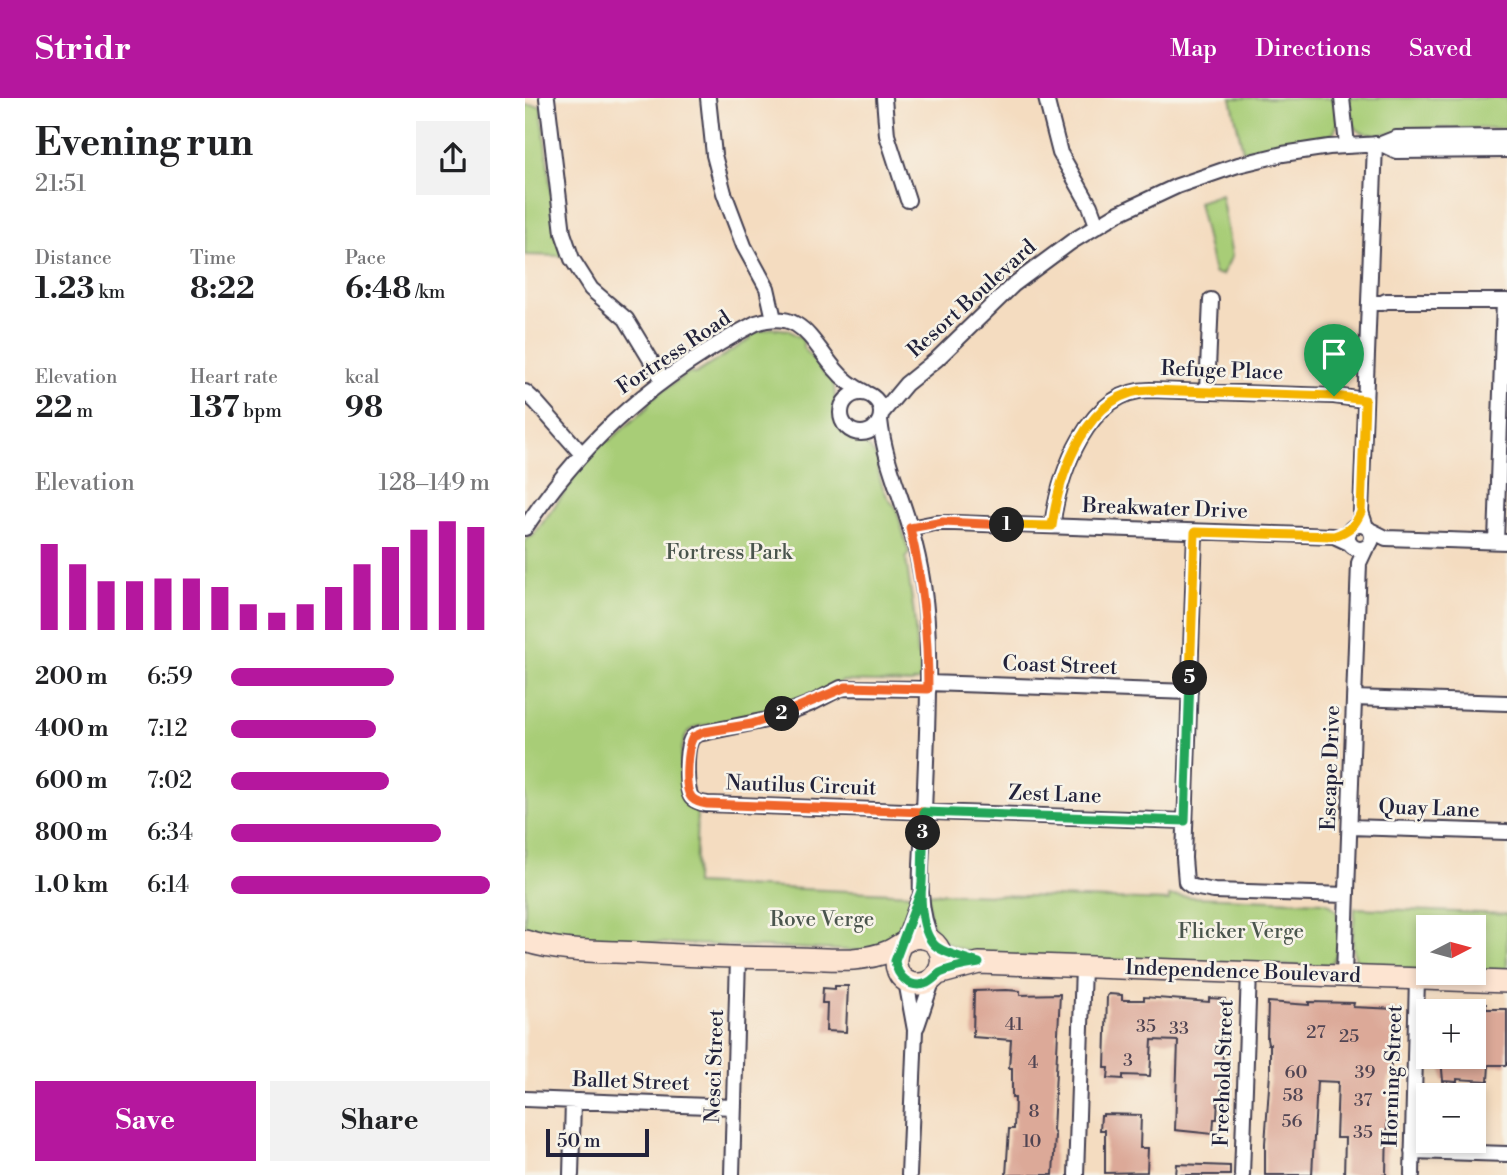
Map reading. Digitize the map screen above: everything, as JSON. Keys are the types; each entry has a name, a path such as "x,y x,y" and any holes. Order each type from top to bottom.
{"street":[{"path":"547,98 563,233 572,259 591,289 626,319 663,380"},
{"path":"708,98 711,135 724,193 744,246 767,288 774,319 791,321 798,325 835,370 879,403 887,462 910,528 925,608 928,686 921,891 927,930 942,961 915,1031"},
{"path":"884,98 887,135 908,200"},
{"path":"1046,98 1060,153 1100,224"},
{"path":"1342,98 1347,145"},
{"name":"Resort Boulevard","path":"880,417 906,384 937,359 1013,285 1050,256 1100,224 1177,186 1221,170 1283,154 1347,145 1375,144 1390,150 1415,144 1507,137"},
{"name":"Escape Drive","path":"1344,974 1373,174 1369,162 1375,144"},
{"name":"Resort Boulevard","path":"1415,144 1507,150"},
{"path":"1207,391 1211,300"},
{"path":"1369,300 1505,301 1501,542"},
{"name":"Fortress Road","path":"525,528 543,500 581,453 616,419 663,380 746,328 774,319"},
{"path":"835,370 844,422 887,462"},
{"name":"Resort Boulevard","path":"868,395 906,384"},
{"name":"Refuge Place","path":"1052,526 1057,496 1067,465 1090,425 1110,402 1125,393 1141,390 1207,391 1365,397"},
{"path":"525,392 581,453"},
{"path":"843,405 850,397 868,395"},
{"path":"856,432 868,432 880,417"},
{"name":"Breakwater Drive","path":"910,528 943,522 1501,542"},
{"path":"1195,532 1185,821 1186,882 1193,887 1214,891 1347,895"},
{"name":"Coast Street","path":"928,686 1190,692"},
{"name":"Nautilus Circuit","path":"924,812 701,803 689,796 687,785 689,744 698,734 771,719 841,688 928,686"},
{"path":"1355,698 1507,703"},
{"name":"Zest Lane","path":"924,812 1185,821"},
{"name":"Quay Lane","path":"1350,827 1507,832"},
{"path":"909,1175 915,1031 903,978 895,961 921,891"},
{"path":"525,942 555,948 739,958 852,959 871,957 901,945 908,939 921,937 935,945"},
{"name":"Independence Boulevard","path":"935,945 979,963"},
{"name":"Nesci Street","path":"733,1175 739,958"},
{"path":"852,959 920,985 935,977"},
{"name":"Independence Boulevard","path":"935,977 979,963 1416,978"},
{"path":"1076,1175 1083,967"},
{"name":"Freehold Street","path":"1242,1175 1248,971"},
{"name":"Independence Boulevard","path":"1486,981 1507,982"},
{"name":"Horning Street","path":"1412,1175 1417,985"},
{"name":"Ballet Street","path":"525,1099 734,1107"},
{"path":"571,1175 573,1101"},
{"path":"1412,1151 1507,1154"}],"green space":[{"path":"1231,98 1335,98 1336,128 1323,139 1307,137 1243,151"},
{"path":"1348,98 1507,98 1507,128 1401,129 1397,133 1366,134 1360,132 1352,121"},
{"path":"525,105 541,106 555,227 563,256 525,255"},
{"path":"1221,194 1232,256 1222,275 1214,273 1198,202"},
{"name":"Fortress Park","path":"772,328 788,330 803,340 803,347 826,376 832,378 839,426 868,447 879,462 883,486 896,507 909,553 906,559 917,654 921,660 920,680 911,683 843,681 764,715 696,727 688,732 681,756 681,778 685,803 697,809 695,884 913,894 900,934 866,951 562,939 525,932 525,542 533,536 573,481 573,475 604,441 609,441 648,407 650,400 688,373 695,374 750,339 752,334"},
{"name":"Flicker Verge","path":"928,894 1169,901 1169,896 1324,902 1337,912 1339,942 1335,956 1327,967 993,956 953,946 937,933 929,911"},
{"path":"1355,908 1507,914 1507,973 1486,972 1486,915 1416,915 1416,970 1362,967 1354,955"}],"building":[{"path":"835,986 848,986 846,1032 826,1031 827,1003 822,1003 823,988 835,989"},
{"path":"974,991 1020,991 1020,995 1060,994 1053,1175 1006,1175 1009,1129 1014,1129 1015,1098 1012,1098 1012,1068 1009,1068 1011,1040 973,1037"},
{"path":"1109,994 1122,995 1122,1000 1144,1000 1144,997 1209,1002 1209,998 1225,999 1221,1098 1218,1098 1213,1134 1175,1130 1178,1041 1152,1040 1150,1076 1123,1075 1123,1079 1108,1078 1109,1068 1105,1068"},
{"path":"1268,1002 1309,1005 1309,1002 1354,1003 1353,1007 1396,1009 1395,1049 1392,1049 1388,1077 1386,1175 1344,1175 1345,1138 1336,1138 1338,1082 1317,1081 1312,1175 1265,1175 1270,1073"},
{"path":"1486,1009 1507,1009 1507,1065 1489,1065 1488,1081 1443,1081 1442,1069 1486,1069"},
{"path":"1103,1114 1141,1115 1140,1148 1148,1148 1147,1172 1105,1173 1105,1130 1100,1130"},
{"path":"1177,1164 1230,1166 1230,1175 1176,1175"}],"route":[{"path":"1334,396 1141,390 1118,397 1110,402 1090,425 1074,451 1061,480 1052,526 943,522 910,528 924,598 929,654 928,689 841,688 771,719 698,734 689,744 689,796 695,801 707,804 924,812 922,883 921,891 927,930 938,948 979,963 938,974 920,985 906,981 896,969 896,953 903,943 921,891 924,812 1185,821 1195,532 1334,536 1354,527 1361,512 1365,400 1334,396"}],"park label":[{"name":"Rove Verge","path":"822,920"}]}
